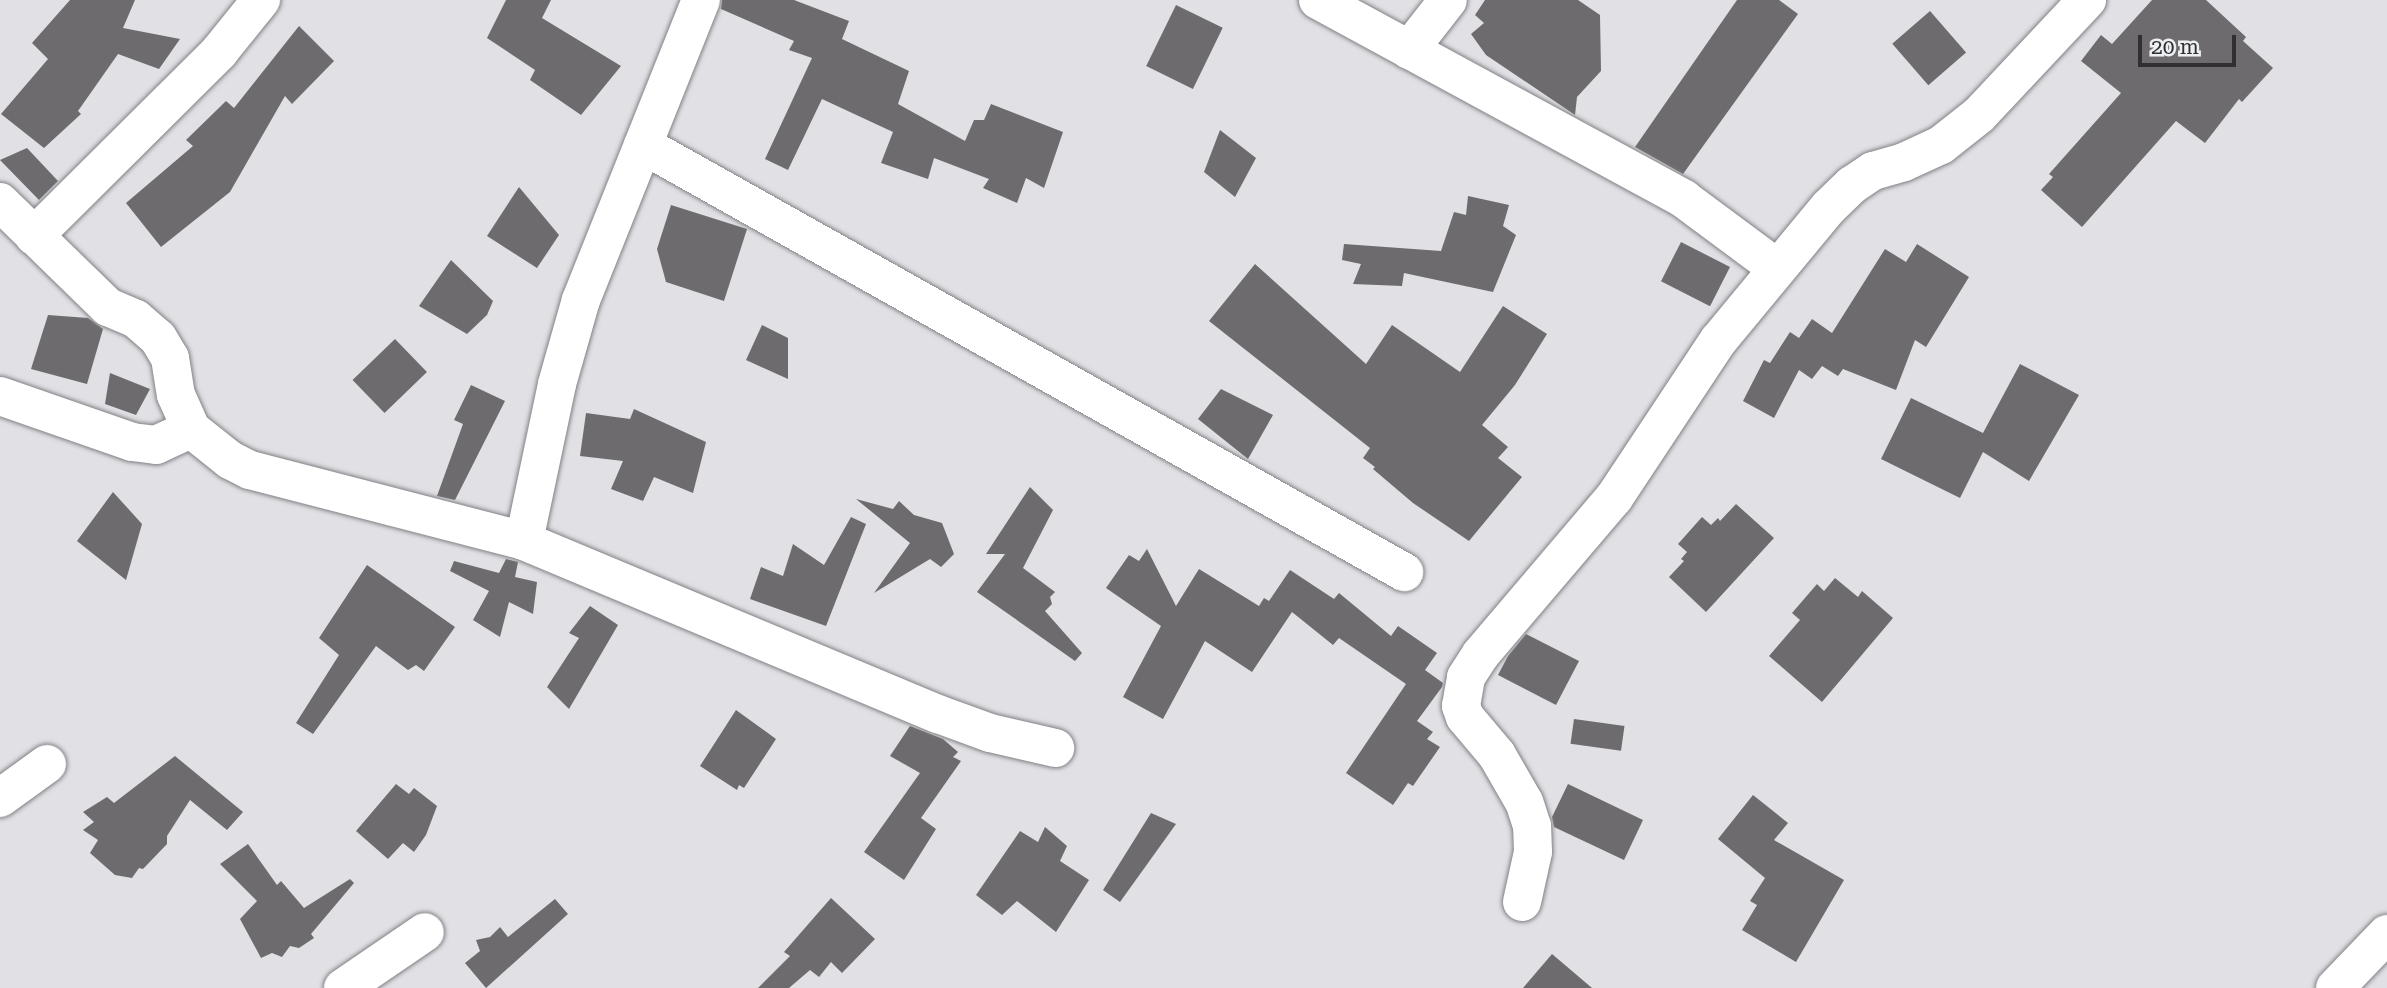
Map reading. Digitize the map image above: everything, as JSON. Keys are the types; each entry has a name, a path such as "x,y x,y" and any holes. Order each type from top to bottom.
{"street":[{"path":"34,236 219,52 261,0"},
{"path":"524,541 556,384 578,312 701,0"},
{"path":"1318,0 1684,199 1777,268"},
{"path":"1409,50 1448,0"},
{"path":"1522,902 1533,852 1532,826 1524,802 1497,755 1465,717 1461,706 1462,687 1481,654 1615,498 1718,341 1777,268 1852,185 1872,172 1904,162 1941,145 1979,115 2087,0"},
{"path":"643,145 1404,572"},
{"path":"0,202 108,307 136,319 158,338 170,358 176,395 191,429 216,451 250,470 524,541 938,714 990,733 1055,748"},
{"path":"0,396 132,442 156,446 191,429"},
{"path":"0,798 47,764"},
{"path":"343,988 425,932"},
{"path":"2335,988 2387,934"}],"building":[{"path":"70,0 135,0 123,28 180,39 159,69 118,54 78,111 81,114 44,148 1,114 48,59 32,43"},
{"path":"506,0 551,0 542,18 621,66 581,115 530,80 535,70 487,38"},
{"path":"722,0 794,0 849,21 842,39 909,71 898,104 965,141 974,120 984,120 991,104 1063,132 1044,188 1026,178 1017,203 983,188 989,179 934,158 928,179 881,163 893,132 822,99 788,170 765,159 812,58 789,50 794,41 721,9"},
{"path":"1485,0 1578,0 1600,15 1601,71 1577,97 1575,115 1486,55 1471,34 1484,23 1475,15"},
{"path":"1737,0 1779,0 1798,14 1683,174 1635,147"},
{"path":"2152,0 2206,0 2246,37 2243,41 2273,68 2242,102 2239,99 2205,143 2176,121 2082,227 2041,190 2053,177 2049,174 2121,93 2081,61 2101,35 2112,44"},
{"path":"1176,5 1223,28 1193,89 1146,66"},
{"path":"1930,11 1966,53 1928,85 1892,44"},
{"path":"299,26 334,61 292,104 285,96 230,192 161,247 126,203 193,146 186,140 226,101 234,108"},
{"path":"1220,130 1256,158 1235,197 1204,172"},
{"path":"27,148 58,181 39,200 0,160"},
{"path":"519,187 559,235 537,268 487,236"},
{"path":"1468,196 1509,205 1503,226 1516,235 1493,292 1404,273 1402,286 1353,284 1361,264 1342,260 1344,244 1441,251 1454,212 1466,215"},
{"path":"671,205 747,229 724,301 666,282 657,249"},
{"path":"1681,242 1730,267 1710,306 1661,281"},
{"path":"1917,244 1969,277 1926,347 1915,340 1896,390 1843,369 1838,376 1822,366 1812,379 1799,370 1774,418 1743,401 1764,360 1770,363 1790,332 1799,338 1812,319 1832,333 1885,249 1906,262"},
{"path":"451,260 493,301 487,315 467,334 419,306"},
{"path":"1255,264 1366,364 1392,325 1460,372 1503,306 1547,334 1515,385 1482,425 1508,447 1498,458 1522,477 1469,541 1413,503 1363,458 1370,448 1209,321"},
{"path":"48,315 88,318 103,329 87,384 31,369"},
{"path":"762,325 788,338 788,379 746,360"},
{"path":"395,339 427,372 385,413 353,380"},
{"path":"2020,364 2079,395 2029,481 1983,452 1960,498 1881,459 1911,398 1983,433"},
{"path":"110,373 150,389 136,415 105,404"},
{"path":"471,385 505,401 455,500 437,496 463,424 454,420"},
{"path":"1221,389 1273,415 1248,459 1198,419"},
{"path":"634,409 706,442 693,493 654,477 643,501 611,489 623,461 580,456 586,413 630,419"},
{"path":"1030,487 1053,510 1023,568 1055,592 1050,597 1052,604 1045,611 1082,653 1075,661 977,592 1005,554 986,554"},
{"path":"113,492 142,524 126,580 77,541"},
{"path":"856,499 893,509 899,501 914,515 942,523 954,554 941,567 930,559 874,593 910,543"},
{"path":"1736,504 1774,538 1706,612 1669,577 1684,561 1681,559 1687,552 1678,544 1702,517 1711,525 1718,518 1720,521"},
{"path":"851,517 866,524 826,626 750,599 761,567 783,576 793,544 824,565"},
{"path":"1147,549 1176,606 1199,569 1259,606 1264,598 1269,601 1290,570 1334,599 1339,593 1391,636 1398,626 1437,653 1425,670 1443,683 1442,687 1417,721 1433,732 1427,739 1440,747 1413,786 1408,783 1393,805 1346,773 1406,684 1339,638 1333,645 1292,612 1252,672 1205,641 1163,719 1123,697 1161,626 1106,588 1129,555 1139,561"},
{"path":"506,559 518,562 515,577 537,582 533,614 509,602 500,637 473,620 489,591 450,571 454,561 499,573"},
{"path":"367,565 455,627 424,671 416,665 408,670 376,646 313,734 296,723 339,655 319,638"},
{"path":"1835,578 1858,597 1862,591 1893,618 1822,702 1769,656 1800,620 1792,613 1817,584 1824,591"},
{"path":"590,606 618,625 569,709 547,687 579,638 569,633"},
{"path":"1526,634 1579,661 1556,705 1498,675 1508,656"},
{"path":"736,710 776,739 744,788 739,785 737,790 700,766"},
{"path":"1574,719 1625,726 1621,751 1571,744"},
{"path":"910,726 943,739 958,752 953,757 961,761 921,818 936,829 904,880 864,852 920,773 890,756"},
{"path":"175,756 243,812 227,830 190,800 167,836 167,844 143,869 139,868 132,878 115,875 90,853 98,840 83,830 94,822 83,812 107,797 114,803"},
{"path":"396,784 409,794 414,788 437,806 426,835 414,852 403,843 388,859 356,831"},
{"path":"1568,784 1643,820 1624,860 1554,827 1552,817"},
{"path":"1753,795 1788,823 1774,840 1844,880 1796,962 1742,930 1757,905 1750,901 1765,878 1718,839"},
{"path":"1151,813 1176,824 1120,902 1103,890"},
{"path":"1045,827 1067,846 1060,861 1089,880 1056,932 1017,901 1002,915 976,895 1020,831 1038,842"},
{"path":"248,844 277,885 281,881 304,908 350,879 354,883 311,934 314,938 299,948 290,946 282,957 272,953 261,958 240,919 257,901 220,864"},
{"path":"831,898 875,939 842,973 831,962 819,977 810,970 789,988 758,988 790,956 784,952"},
{"path":"555,899 568,914 486,988 465,963 480,951 476,940 490,937 500,927 508,937"},
{"path":"1552,954 1592,988 1523,988"}]}
